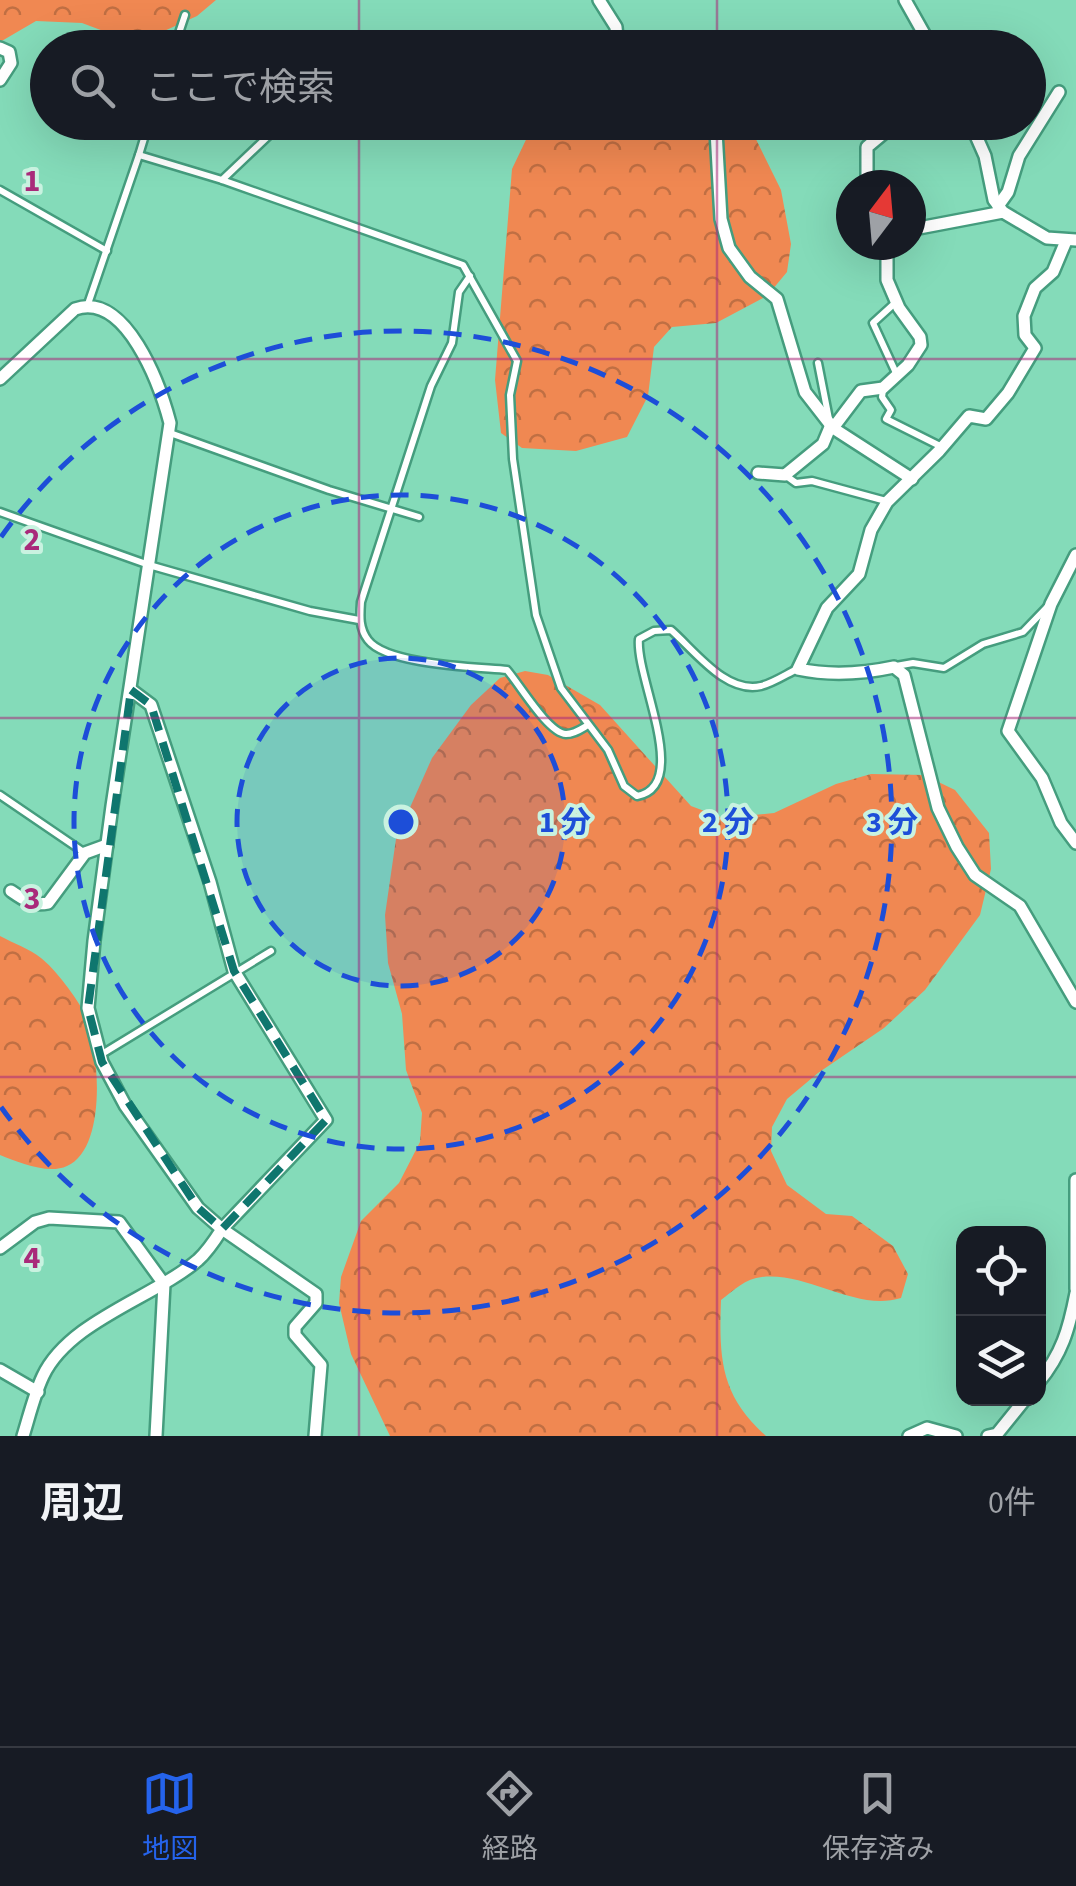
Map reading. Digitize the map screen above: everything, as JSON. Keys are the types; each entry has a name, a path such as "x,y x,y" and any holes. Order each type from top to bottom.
{"street":[{"path":"599,0 616,30"},
{"path":"906,0 922,30"},
{"path":"0,48 9,52 11,62 0,80"},
{"path":"1046,113 1059,92"},
{"path":"717,140 721,219 730,248 750,277 776,299 805,392 832,427 912,479"},
{"path":"867,170 868,147 876,140"},
{"path":"978,140 1000,209 1048,238 1071,241 1052,272 1035,288 1024,316 1025,335 1035,348 1008,393 986,419 968,416 942,448 887,502 872,530 859,574 827,608 798,669 822,674 866,673 894,667 904,675 938,808 956,848 975,875 1020,906 1076,1002"},
{"path":"1000,209 1019,156 1029,140"},
{"path":"926,226 1000,209"},
{"path":"758,474 785,475 822,444 862,390 883,388 908,365 920,337 896,302 887,280 887,260"},
{"path":"0,379 75,309 88,304 105,309 126,326 162,393 170,423 107,845 88,1008 100,1055 125,1105 198,1208 222,1230 316,1294 316,1303 295,1327 295,1335 321,1364 315,1436"},
{"path":"1076,555 1051,604 1008,731 1042,778 1061,823 1076,843"},
{"path":"23,1436 43,1374 65,1348 97,1322 201,1258 222,1230 326,1120 234,971 210,882 151,705 131,690"},
{"path":"11,891 38,905 48,903 86,853 107,845"},
{"path":"1046,1371 1068,1338 1076,1291 1076,1180"},
{"path":"0,1248 35,1222 49,1218 119,1222 164,1284 156,1436"},
{"path":"0,1370 38,1392"},
{"path":"988,1436 997,1434 1020,1406"},
{"path":"909,1436 927,1428 956,1436"}],"lane":[{"path":"180,30 185,16"},
{"path":"88,304 144,140"},
{"path":"222,180 263,140"},
{"path":"139,155 222,180 463,265 517,360 510,395 514,459 536,615 560,688 608,750 624,786 637,796 648,794 658,785 663,764 654,712 637,656 639,639 671,630 740,688 762,686 798,669"},
{"path":"0,190 107,251"},
{"path":"470,276 459,292 452,344 431,386 361,602 359,620 368,641 379,649 446,667 506,670 552,728 563,734 588,725"},
{"path":"896,302 873,323 896,373"},
{"path":"818,363 832,427"},
{"path":"883,388 882,397 891,410 886,420 942,448"},
{"path":"168,432 419,518"},
{"path":"785,475 796,483 812,481 887,502"},
{"path":"0,512 148,565 359,620"},
{"path":"894,667 913,663 944,668 993,640 1023,632 1051,604"},
{"path":"0,796 86,853"},
{"path":"100,1055 271,951"}],"highlighted area":[{"path":"131,690 151,705 234,971 326,1120 222,1229 198,1208 102,1062 88,1008"}],"green space":[{"path":"0,0 216,0 197,16 166,30 101,30 82,23 36,21 0,42"},
{"path":"526,140 756,140 781,190 791,244 787,272 767,296 716,323 672,327 654,347 648,396 627,437 576,451 522,448 501,433 495,380 512,169"},
{"path":"525,671 548,675 600,705 691,806 723,818 774,813 836,784 871,774 924,775 955,790 989,833 991,869 980,915 925,990 884,1028 787,1099 772,1127 771,1151 787,1185 826,1214 852,1216 893,1246 908,1274 901,1298 884,1301 780,1277 751,1280 721,1300 722,1358 731,1390 739,1406 766,1436 390,1436 351,1354 339,1303 341,1277 361,1221 399,1183 420,1142 422,1113 406,1070 402,1014 388,963 385,915 396,839 432,758 471,705 500,678"},
{"path":"0,936 46,963 73,995 88,1023 96,1067 95,1116 90,1138 80,1155 67,1166 51,1169 0,1155"}]}
